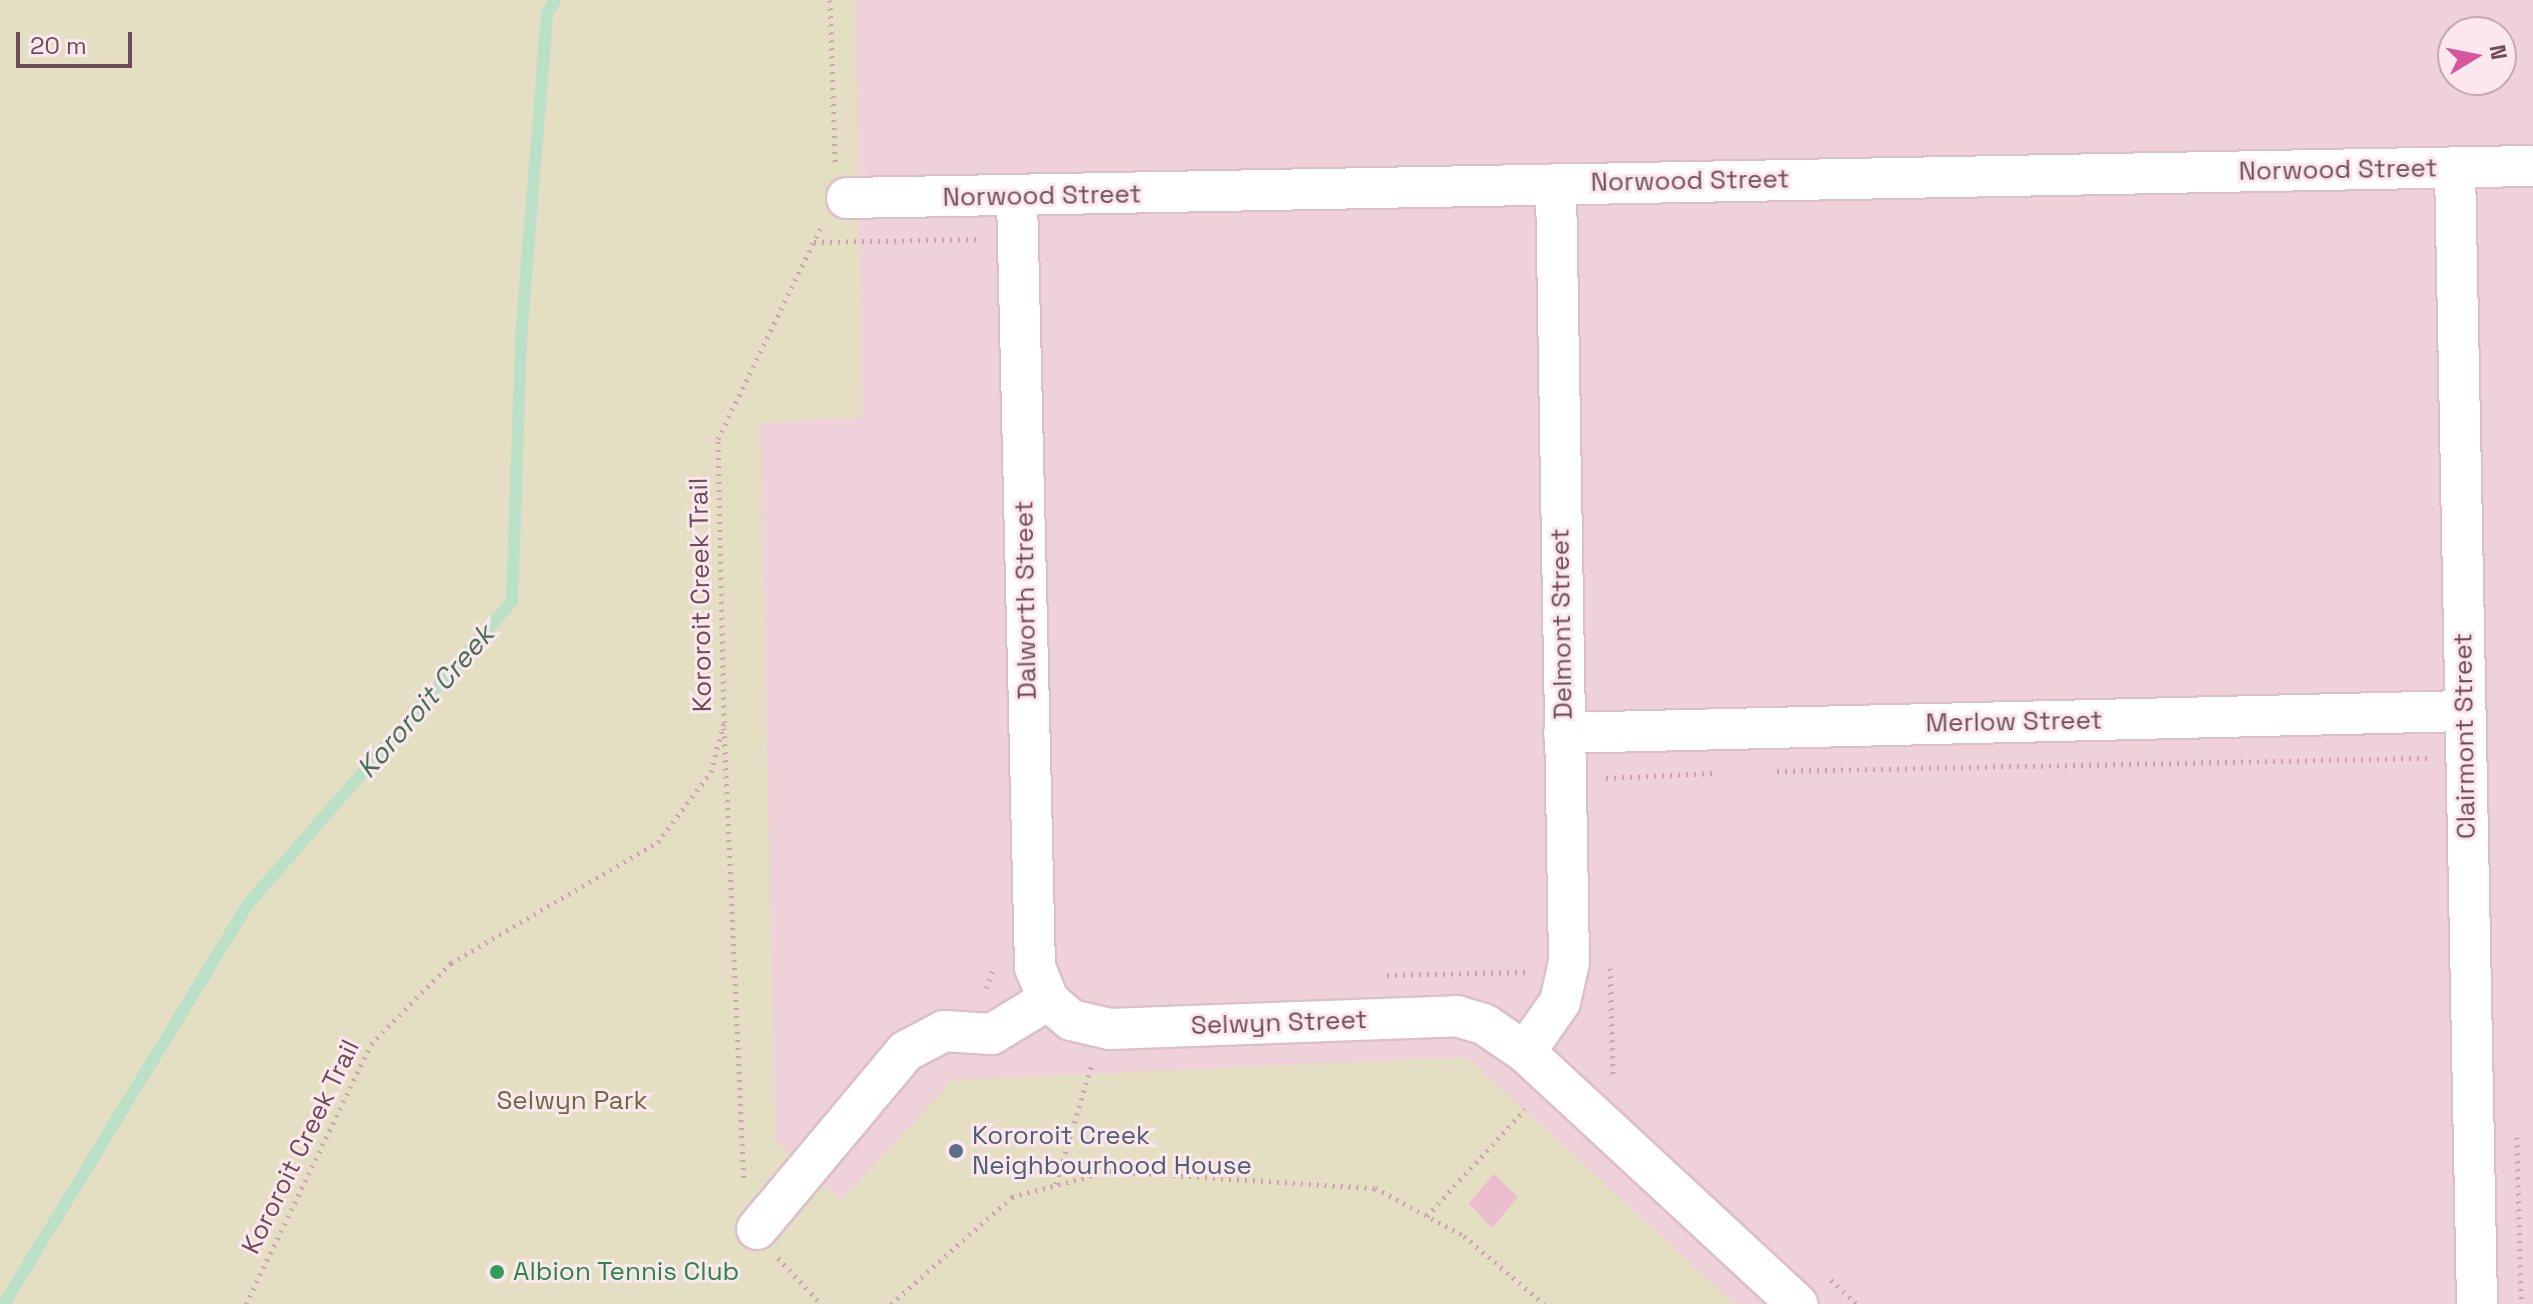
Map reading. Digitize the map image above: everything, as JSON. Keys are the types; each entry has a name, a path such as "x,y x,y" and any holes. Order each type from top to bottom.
{"street":[{"name":"Norwood Street","path":"835,197 1017,198 1556,184 2533,166"},
{"name":"Clairmont Street","path":"2455,168 2477,1304"},
{"name":"Delmont Street","path":"1556,184 1564,733 1564,991"},
{"name":"Dalworth Street","path":"1017,198 1035,967 1048,1000"},
{"name":"Merlow Street","path":"1564,733 2464,711"},
{"path":"1525,1052 1564,991"},
{"name":"Selwyn Street","path":"1048,1000 1071,1020 1110,1029 1457,1016 1484,1024 1525,1052 1585,1111 1797,1304"},
{"path":"757,1229 906,1051 944,1031 992,1034 1048,1000"}],"path":[{"name":"Kororoit Creek Trail","path":"246,1304 371,1044 451,963 658,842 711,772 724,723 718,439 835,197 830,0"},
{"path":"814,242 1018,239"},
{"path":"978,240 978,255"},
{"path":"724,723 744,1190 754,1182"},
{"path":"1763,771 2428,758 2428,773"},
{"path":"1607,793 1606,777 1731,772"},
{"path":"979,993 992,978 994,950"},
{"path":"1585,1111 1612,1077 1610,952"},
{"path":"1377,976 1519,970 1564,991 1611,1000"},
{"path":"1055,1185 1093,1061 1110,1029"},
{"path":"1612,1077 1622,1087"},
{"path":"1427,1216 1522,1107 1534,1118"},
{"path":"891,1304 1012,1197 1109,1171 1375,1188 1464,1236 1544,1304"},
{"path":"757,1229 821,1304"},
{"path":"1822,1272 1857,1304"}],"shaded area":[{"path":"855,0 2533,0 2533,1304 86,1304 767,777 760,422 862,417"}],"green space":[{"name":"Selwyn Park","path":"0,0 855,0 862,417 760,423 775,1141 841,1201 953,1080 1467,1057 1735,1304 0,1304"}],"building":[{"path":"1494,1174 1518,1197 1492,1228 1469,1203"}],"waterway":[{"name":"Kororoit Creek","path":"4,1304 248,904 512,601 521,338 547,14 555,0"}],"place":[{"name":"Kororoit Creek Neighbourhood House","path":"956,1151"},
{"name":"Albion Tennis Club","path":"497,1272"}]}
